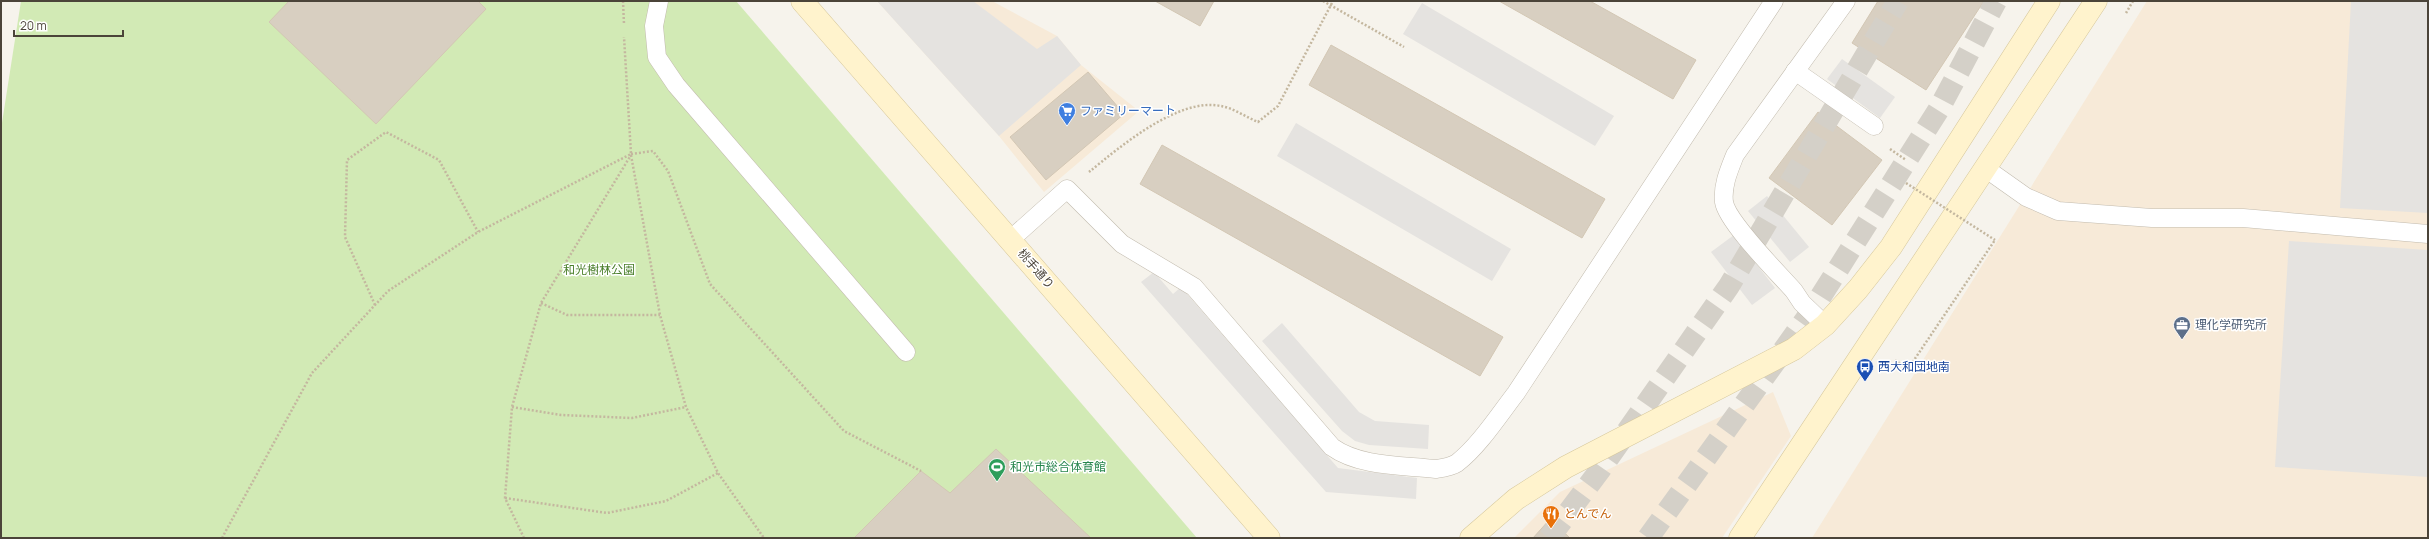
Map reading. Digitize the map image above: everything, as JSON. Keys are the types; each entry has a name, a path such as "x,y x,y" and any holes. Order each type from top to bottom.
{"street":[{"name":"桃手通り","path":"802,1 1269,538"},
{"path":"1471,538 1516,499 1566,467 1794,349 1825,325 1858,289 1890,247 2049,1"},
{"path":"1740,538 2096,1"}],"lane":[{"path":"659,1 654,26 657,57 676,85 906,352"},
{"path":"1010,240 1068,189 1122,244 1194,288 1238,340 1345,456 1361,460 1436,468 1448,467 1456,463 1486,432 1516,394 1774,1"},
{"path":"1825,325 1802,303 1794,291 1733,220 1724,203 1724,184 1735,155 1846,1"},
{"path":"1795,71 1874,126"},
{"path":"1985,168 2026,197 2058,211 2152,218 2243,218 2428,234"}],"path":[{"path":"623,1 624,27"},
{"path":"1323,1 1404,47"},
{"path":"1068,189 1145,128 1173,114 1204,105 1221,106 1258,122 1278,106 1332,1"},
{"path":"624,35 631,154 660,315 686,407 718,473 764,538"},
{"path":"375,305 345,237 347,160 386,132 439,160 478,232"},
{"path":"222,538 312,373 388,291 478,232 631,154 653,151 668,171 710,284 844,431 921,471"},
{"path":"524,538 505,498 512,407 541,303 631,154"},
{"path":"1893,359 1908,369 1995,240 1906,183"},
{"path":"541,303 567,315 660,315"},
{"path":"512,407 561,415 632,418 686,407"},
{"path":"505,498 607,513 666,501 718,473"}],"shaded area":[{"path":"877,1 992,1 1057,36 1081,65 1139,111 1044,192 999,136"},
{"path":"877,1 973,1 1037,49 1057,36 1081,65 999,136"},
{"name":"理化学研究所","path":"2147,1 2428,1 2428,538 1812,538"},
{"path":"2351,1 2428,1 2428,213 2340,208"},
{"path":"1422,3 1614,116 1595,146 1403,34"},
{"path":"1842,59 1895,97 1880,118 1827,79"},
{"path":"1296,123 1511,249 1492,281 1277,156"},
{"path":"1767,196 1809,247 1790,262 1748,211"},
{"path":"1734,235 1775,288 1752,305 1711,252"},
{"path":"2289,241 2428,250 2428,477 2275,467"},
{"path":"1154,272 1173,294 1181,287 1338,468 1417,478 1416,499 1326,492 1141,282"},
{"path":"1282,323 1359,412 1375,421 1429,425 1428,449 1369,445 1355,441 1342,431 1262,341"},
{"path":"1773,392 1791,436 1722,538 1514,538 1560,492"}],"green space":[{"name":"和光樹林公園","path":"21,1 736,1 1197,538 1,538 1,129"}],"building":[{"path":"289,1 478,1 486,9 376,124 269,22"},
{"path":"1155,1 1214,1 1200,26"},
{"path":"1499,1 1590,1 1696,60 1673,99"},
{"path":"1878,1 1984,1 1926,90 1852,43"},
{"path":"1331,45 1605,199 1582,238 1309,85"},
{"name":"ファミリーマート","path":"1088,72 1124,114 1046,180 1010,137"},
{"path":"1818,112 1882,160 1832,225 1769,178"},
{"path":"1162,145 1503,337 1480,376 1140,184"},
{"name":"和光市総合体育館","path":"996,449 1091,538 854,538 921,471 950,493"},
{"name":"とんでん","path":"1550,519 1570,538 1533,538"}],"tunnel":[{"path":"1549,538 1600,470 1729,286 1898,1"},
{"path":"1648,538 1811,312 1939,109 1996,1"}],"place":[{"name":"ファミリーマート","path":"1067,126"},
{"name":"理化学研究所","path":"2182,340"},
{"name":"西大和団地南","path":"1865,382"},
{"name":"和光市総合体育館","path":"997,482"},
{"name":"とんでん","path":"1551,529"}]}
